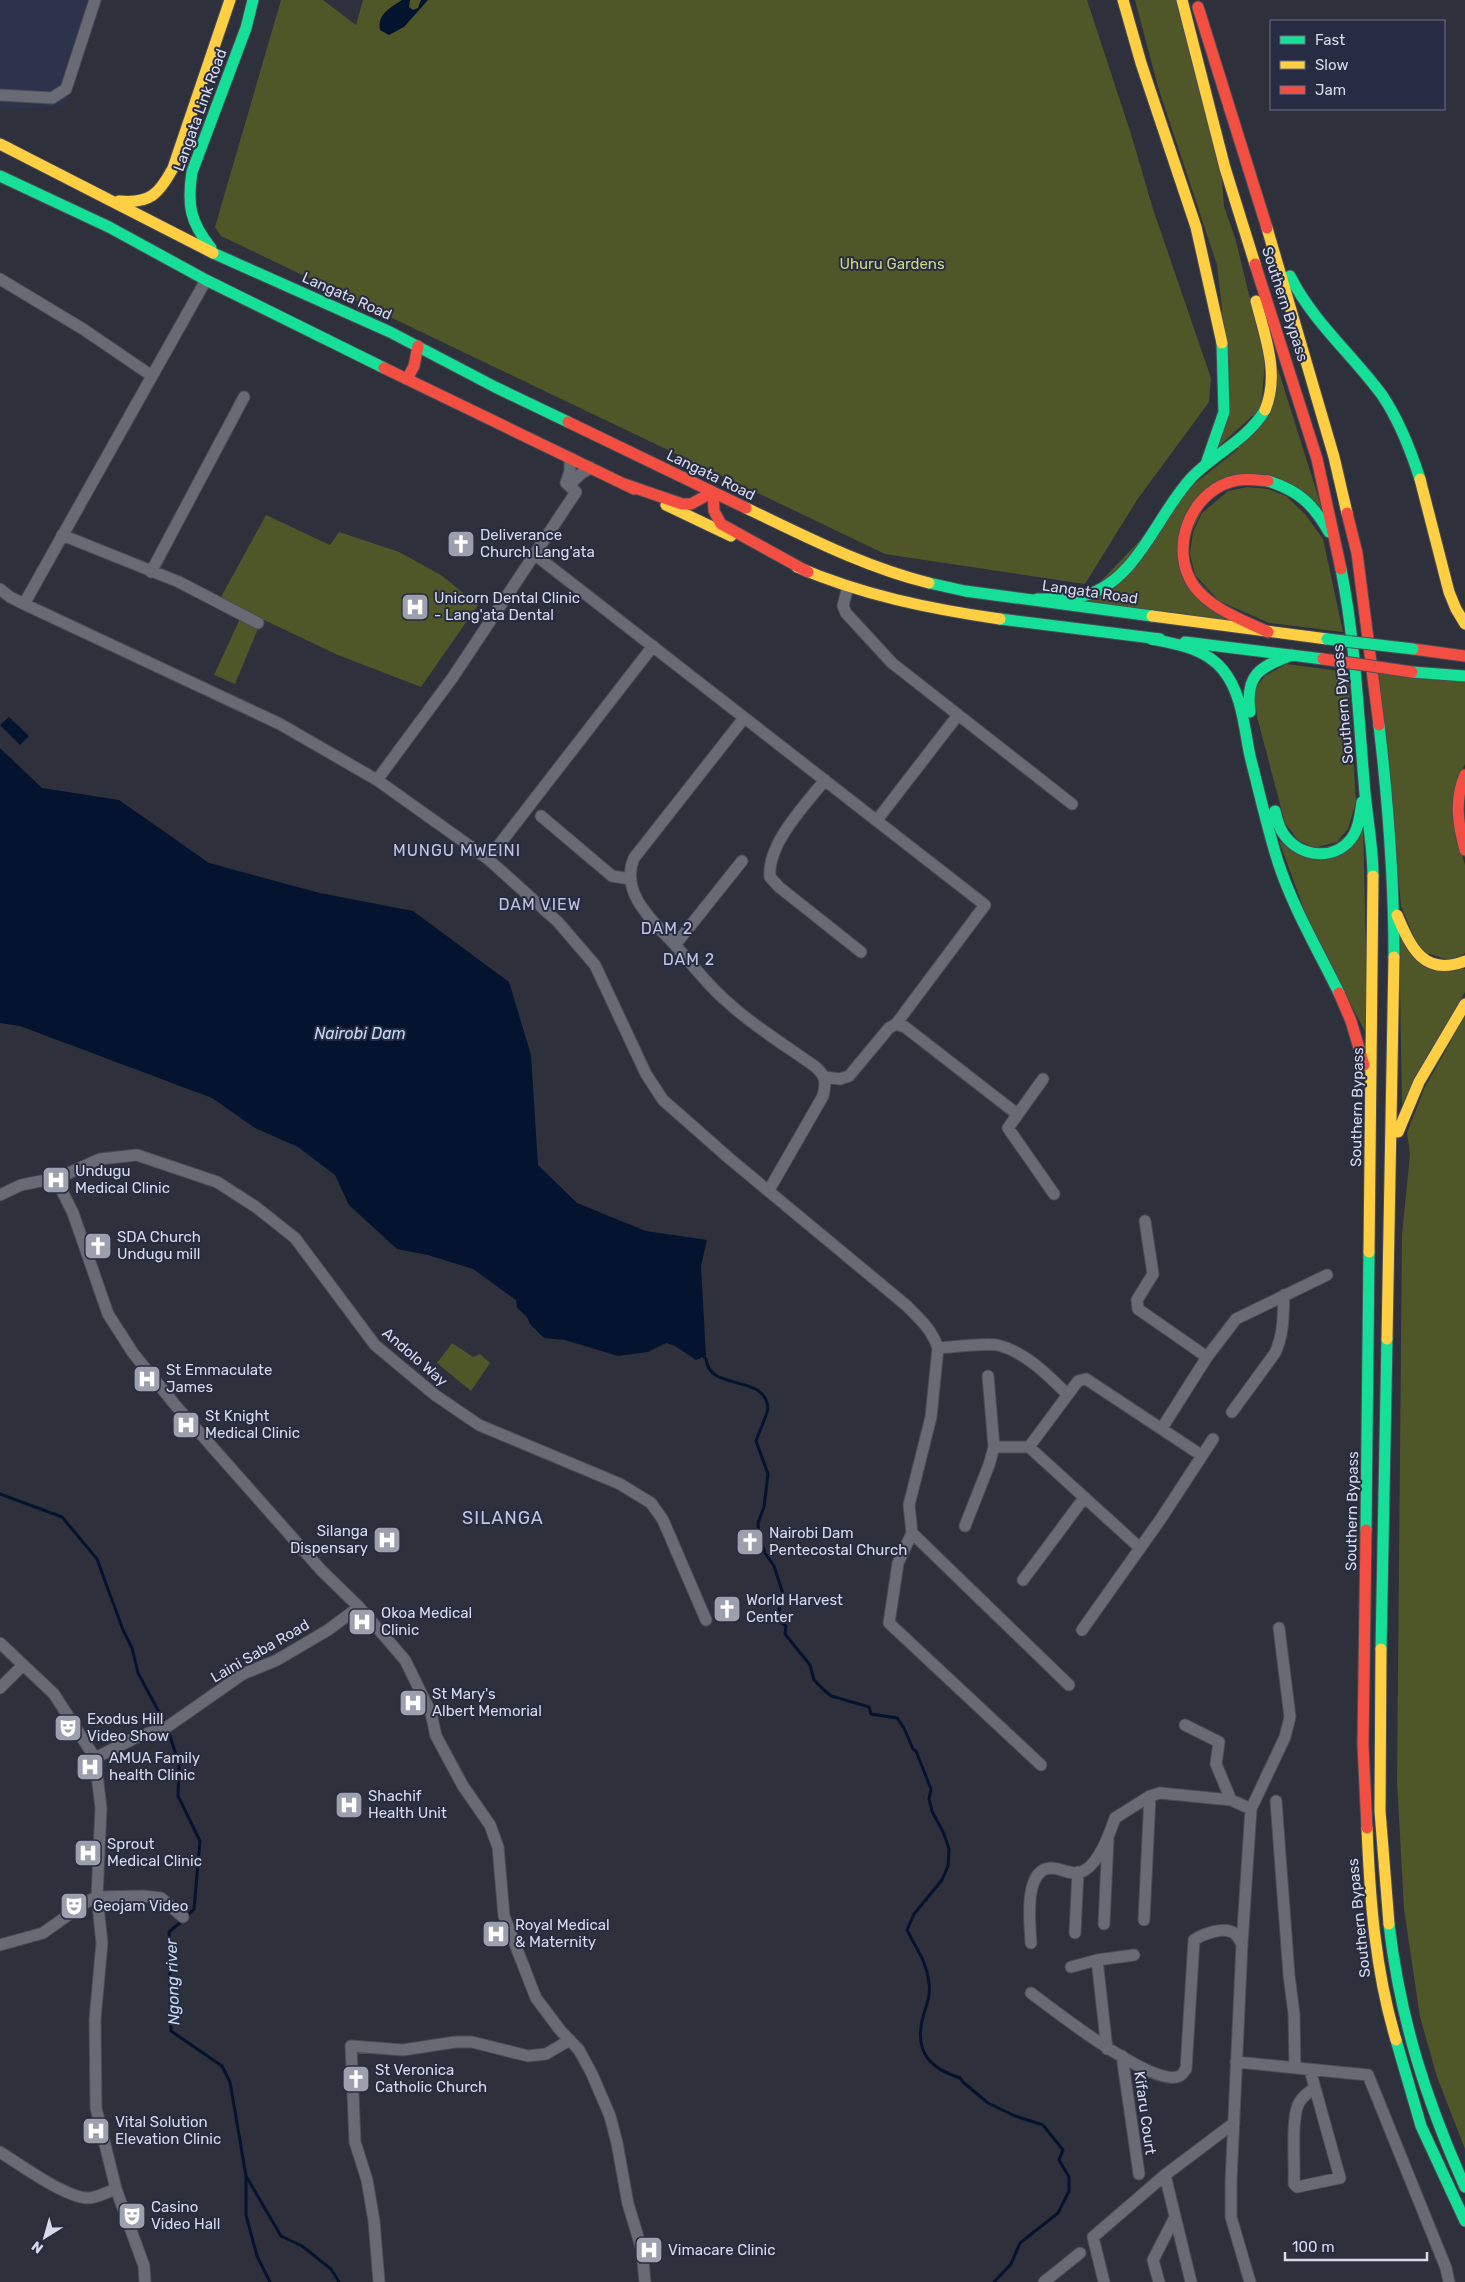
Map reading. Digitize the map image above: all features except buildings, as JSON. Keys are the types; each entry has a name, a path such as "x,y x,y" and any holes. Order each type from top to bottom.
{"main road":[{"name":"Langata Link Road","path":"112,200 132,203 148,200 160,191 173,168 230,0"},
{"name":"Langata Link Road","path":"216,254 193,224 188,197 192,172 246,28 253,0"},
{"path":"1123,0 1141,63 1196,227 1222,343 1224,412 1206,464"},
{"name":"Southern Bypass","path":"1182,0 1226,168 1314,450 1351,618 1364,785 1373,848 1374,904 1372,1157 1362,1745 1370,1896 1376,1956 1393,2031 1421,2126 1465,2222"},
{"name":"Southern Bypass","path":"1196,0 1259,200 1334,457 1357,553 1388,800 1394,906 1378,1794 1391,1955 1419,2071 1438,2128 1465,2188"},
{"name":"Langata Road","path":"0,144 216,254 390,332 495,387 846,556 904,577 964,590 1268,632 1465,656"},
{"path":"1037,600 1072,599 1089,595 1116,579 1143,549 1172,501 1194,476 1206,464 1243,438 1257,424 1266,411 1273,382 1257,306 1230,202 1226,168"},
{"path":"0,176 109,227 206,280 570,458 808,572 848,586 919,607 1412,672 1465,676"},
{"path":"1259,200 1302,300 1324,331 1380,394 1403,435 1415,468 1446,580 1455,606 1465,624"},
{"path":"407,379 414,366 418,346"},
{"path":"1194,476 1194,512"},
{"path":"1268,632 1219,607 1197,590 1186,570 1183,540 1185,529 1194,512 1209,493 1239,479 1272,482 1285,486 1301,495 1318,513 1326,525 1339,557"},
{"path":"624,484 674,503 682,504 691,504 713,492 714,511 721,524 808,572"},
{"path":"1151,639 1193,648 1207,655 1217,663 1235,689 1269,833 1282,875 1306,932 1353,1023 1360,1042 1372,1157"},
{"path":"1292,655 1266,664 1251,678 1247,692 1276,814 1285,837 1300,849 1313,854 1326,854 1337,850 1350,840 1354,833 1361,812 1364,785"},
{"path":"1465,774 1458,793 1457,821 1465,850"},
{"path":"1394,906 1405,936 1413,950 1422,959 1440,967 1452,966 1465,961"},
{"path":"1391,1151 1418,1080 1444,1034 1465,1004"}],"street":[{"path":"0,95 52,98 66,89 95,0"},
{"path":"0,279 82,329 152,376"},
{"path":"24,604 206,280"},
{"path":"150,572 244,397"},
{"path":"570,458 570,472 566,483 576,492"},
{"path":"576,492 569,485 582,473 591,468"},
{"path":"377,780 453,677 576,492"},
{"path":"62,535 150,572 179,582 258,623"},
{"path":"534,554 985,905 896,1024 889,1028 849,1076 840,1079 825,1077"},
{"path":"848,586 843,606 850,619 892,663 1072,804"},
{"path":"0,589 24,604 280,724 377,780 488,860 558,922 595,965 646,1074 663,1100 907,1306 930,1329 938,1348 931,1417 909,1504 912,1533 898,1563 889,1623 1041,1765"},
{"path":"488,860 653,646"},
{"path":"877,820 958,715"},
{"path":"744,718 634,858 630,869 630,879 634,892 646,914 724,999 818,1069 825,1077 826,1083 823,1096 769,1190"},
{"path":"825,780 780,840 772,858 770,877 779,887 861,952"},
{"path":"541,816 612,876 630,879"},
{"path":"675,945 742,861"},
{"path":"896,1024 912,1032 1017,1114"},
{"path":"1043,1080 1009,1125 1009,1132 1054,1194"},
{"name":"Andolo Way","path":"0,1195 30,1182 51,1181 100,1159 137,1155 217,1182 256,1207 295,1238 375,1345 435,1395 479,1425 620,1484 651,1503 662,1520 706,1620"},
{"path":"51,1181 62,1189 69,1202 108,1314 132,1353 321,1570 359,1607 404,1660 424,1696 431,1713 436,1736 463,1786 490,1825 498,1847 504,1916 536,1998 579,2050 592,2074 610,2116 628,2204 642,2250 644,2282"},
{"path":"1145,1220 1153,1274 1137,1300 1138,1309 1207,1357"},
{"path":"1162,1428 1207,1357 1236,1320 1327,1275"},
{"path":"1232,1412 1275,1353 1280,1343 1284,1295"},
{"path":"938,1348 995,1345 1009,1349 1049,1376 1068,1394"},
{"path":"965,1526 989,1465 994,1447 988,1376"},
{"path":"1029,1447 1078,1381 1090,1380 1201,1455"},
{"path":"1082,1630 1213,1439"},
{"path":"994,1447 1029,1447 1140,1548"},
{"path":"1023,1580 1084,1498"},
{"path":"912,1533 1070,1685"},
{"name":"Laini Saba Road","path":"95,1758 135,1738 167,1727 243,1674 277,1660 328,1630 359,1607"},
{"path":"1250,2282 1231,2217 1236,2062 1251,1808 1286,1737 1290,1717 1279,1628"},
{"path":"0,1643 54,1694 95,1758 101,1808 97,1897 102,1943 95,2019 96,2108 116,2189 144,2266 145,2282"},
{"path":"0,1688 23,1665"},
{"path":"1185,1725 1219,1742 1216,1764 1231,1800"},
{"path":"1104,1924 1109,1838 1115,1818 1150,1796 1160,1793 1231,1800 1251,1808"},
{"path":"1144,1920 1150,1796"},
{"path":"1276,1801 1289,1975 1294,2014 1295,2068"},
{"path":"1031,1942 1030,1910 1034,1881 1042,1872 1051,1868 1071,1873 1082,1872 1092,1862 1109,1838"},
{"path":"1075,1933 1078,1872"},
{"path":"0,1945 43,1933 88,1901 97,1897 143,1896 161,1898 181,1915"},
{"path":"1031,1993 1080,2031 1107,2049 1161,2076 1176,2078 1182,2075 1186,2069 1194,1940 1203,1934 1227,1931 1234,1933 1242,1944"},
{"path":"1071,1967 1097,1960 1134,1955"},
{"path":"1097,1960 1107,2049"},
{"path":"379,2282 374,2221 367,2180 355,2142 351,2046 403,2050 454,2042 472,2042 528,2056 546,2054 570,2040"},
{"name":"Kifaru Court","path":"1122,2056 1139,2174"},
{"path":"1236,2062 1368,2075 1446,2268 1449,2282"},
{"path":"1310,2070 1340,2178 1297,2187 1294,2184 1296,2115 1299,2104 1305,2095 1314,2088"},
{"path":"1104,2282 1093,2238 1166,2175 1234,2123"},
{"path":"0,2152 45,2180 78,2196 88,2198 116,2189"},
{"path":"1166,2175 1191,2282"},
{"path":"1159,2282 1153,2260 1175,2217"},
{"path":"1044,2282 1080,2253"}],"shaded area":[{"path":"0,0 103,0 65,106 0,110"}],"green space":[{"name":"Uhuru Gardens","path":"281,0 323,0 356,25 363,0 1087,0 1131,134 1153,209 1211,378 1209,402 1137,500 1085,584 885,554 221,236 215,227"},
{"path":"1135,0 1177,0 1221,169 1224,206 1236,241 1265,361 1261,408 1216,449 1222,308 1217,265 1158,87"},
{"path":"1278,369 1323,512 1294,485 1216,482 1178,560 1240,624 1081,602 1194,484 1237,450"},
{"path":"1247,487 1268,489 1286,496 1305,514 1323,539 1343,632 1269,623 1219,601 1195,575 1190,554 1193,532 1202,513 1228,491"},
{"path":"266,515 330,545 339,532 399,552 441,575 478,605 421,687 338,655 264,620 260,624 235,684 214,675 244,610 221,597"},
{"path":"1286,664 1348,672 1356,802 1348,829 1337,842 1314,848 1298,840 1285,823 1257,717 1254,690 1265,676"},
{"path":"1379,673 1465,682 1465,764 1458,779 1457,838 1465,865 1465,953 1452,961 1420,951 1401,906"},
{"path":"1363,822 1368,1037 1312,931 1279,841 1315,860"},
{"path":"1399,927 1411,955 1465,969 1465,992 1402,1104"},
{"path":"1465,1016 1465,2149 1437,2077 1420,2017 1404,1909 1397,1781 1402,1235 1410,1154 1407,1133 1424,1089"},
{"path":"452,1343 473,1357 480,1354 490,1363 471,1391 437,1363"}],"water":[{"path":"402,0 410,0 409,7 413,10 418,8 421,0 428,0 404,27 389,35 380,30 380,20 385,12"},
{"path":"9,717 29,736 20,745 0,725"},
{"name":"Nairobi Dam","path":"0,748 42,788 119,800 209,863 320,893 413,911 509,982 531,1055 538,1165 577,1203 646,1231 707,1240 701,1266 706,1356 696,1360 675,1346 666,1343 648,1352 618,1356 565,1340 544,1338 517,1308 516,1300 473,1269 428,1255 397,1249 349,1205 335,1175 298,1147 255,1128 212,1098 20,1026 0,1023"}],"waterway":[{"path":"701,1354 706,1359 709,1369 717,1376 748,1386 757,1390 765,1397 768,1408 756,1441 768,1474 764,1507 758,1523 759,1535 765,1553 774,1566 784,1597 779,1616 782,1623 786,1626 785,1634 810,1665 814,1680 831,1696 869,1707 871,1714 897,1718 904,1728 913,1749 916,1751 931,1789 929,1799 932,1811 944,1834 949,1849 948,1866 942,1880 914,1914 907,1930 924,1962 928,1975 928,1998 920,2033 924,2051 934,2065 960,2078 988,2103 1015,2116 1043,2125 1063,2150 1059,2160 1069,2177 1069,2191 1058,2213 1020,2243 1011,2264 994,2282"},
{"name":"Ngong river","path":"0,1494 62,1517 97,1559 123,1630 132,1648 138,1673 167,1727 179,1764 178,1796 200,1841 194,1909 187,1916"},
{"name":"Ngong river","path":"182,1921 169,1932 171,2031 222,2066 230,2082 246,2176 281,2236 302,2246 331,2269 339,2282"},
{"path":"246,2177 246,2215 257,2256 270,2282"}],"traffic: fast":[{"path":"211,248 194,221 190,204 192,172 246,28 253,0"},
{"path":"0,176 109,227 206,280 384,368"},
{"path":"213,253 390,332 495,387 568,422"},
{"path":"1290,276 1299,293 1321,323 1382,395 1404,436 1420,479"},
{"path":"1206,464 1224,412 1222,343"},
{"path":"1037,599 1080,597 1104,587 1120,575 1146,543 1180,491 1193,476 1241,438 1265,410"},
{"path":"1268,481 1297,494 1311,506 1329,532"},
{"path":"1341,569 1353,648 1373,876"},
{"path":"929,583 965,591 1152,616"},
{"path":"1000,619 1160,639"},
{"path":"1151,639 1180,645 1199,652 1216,663 1229,679 1241,711 1250,756 1278,862 1298,912 1339,993"},
{"path":"1327,639 1413,649"},
{"path":"1185,642 1323,659"},
{"path":"1250,712 1250,689 1252,681 1257,674 1271,664 1292,655"},
{"path":"1412,672 1465,676"},
{"path":"1379,725 1390,841 1394,957"},
{"path":"1275,811 1277,821 1285,836 1300,848 1318,854 1336,851 1351,839 1360,816 1362,802"},
{"path":"1366,1530 1369,1252"},
{"path":"1381,1649 1387,1339"},
{"path":"1389,1924 1400,1993 1416,2058 1438,2123 1465,2187"},
{"path":"1396,2040 1421,2126 1465,2221"}],"traffic: slow":[{"path":"119,201 130,202 146,199 158,191 173,168 230,0"},
{"path":"1123,0 1141,63 1196,227 1222,343"},
{"path":"1182,0 1225,168 1255,264"},
{"path":"0,144 213,253"},
{"path":"1267,228 1334,457 1347,513"},
{"path":"1256,301 1270,356 1271,383 1265,410"},
{"path":"1420,479 1449,592 1465,624"},
{"path":"666,505 731,536"},
{"path":"746,508 858,560 929,583"},
{"path":"797,567 846,586 897,600 948,611 1000,619"},
{"path":"1152,616 1327,639"},
{"path":"1369,1252 1373,876"},
{"path":"1397,915 1414,948 1429,962 1439,965 1451,965 1465,961"},
{"path":"1387,1339 1394,957"},
{"path":"1398,1132 1419,1082 1465,1004"},
{"path":"1381,1649 1380,1811 1389,1924"},
{"path":"1367,1828 1378,1961 1396,2040"}],"traffic: jam":[{"path":"1198,7 1267,228"},
{"path":"1255,264 1317,459 1341,569"},
{"path":"407,379 414,366 418,346"},
{"path":"384,368 634,489"},
{"path":"568,422 746,508"},
{"path":"1268,481 1244,480 1230,482 1216,489 1204,499 1194,511 1187,525 1183,556 1187,572 1194,586 1201,594 1228,613 1268,632"},
{"path":"624,484 682,504 691,504 713,492 714,511 721,524 808,572"},
{"path":"1347,513 1357,553 1379,725"},
{"path":"1413,649 1465,656"},
{"path":"1323,659 1412,672"},
{"path":"1465,775 1458,803 1460,831 1465,850"},
{"path":"1339,993 1351,1021 1364,1065"},
{"path":"1366,1530 1363,1745 1367,1828"}],"place":[{"name":"Deliverance Church Lang'ata","path":"461,544"},
{"name":"Unicorn Dental Clinic - Lang'ata Dental","path":"415,607"},
{"name":"Undugu Medical Clinic","path":"56,1180"},
{"name":"SDA Church Undugu mill","path":"98,1246"},
{"name":"St Emmaculate James","path":"147,1379"},
{"name":"St Knight Medical Clinic","path":"186,1425"},
{"name":"Silanga Dispensary","path":"387,1540"},
{"name":"Nairobi Dam Pentecostal Church","path":"750,1542"},
{"name":"World Harvest Center","path":"727,1609"},
{"name":"Okoa Medical Clinic","path":"362,1622"},
{"name":"St Mary's Albert Memorial","path":"413,1703"},
{"name":"Exodus Hill Video Show","path":"68,1728"},
{"name":"AMUA Family health Clinic","path":"90,1767"},
{"name":"Shachif Health Unit","path":"349,1805"},
{"name":"Sprout Medical Clinic","path":"88,1853"},
{"name":"Geojam Video","path":"74,1906"},
{"name":"Royal Medical & Maternity","path":"496,1934"},
{"name":"St Veronica Catholic Church","path":"356,2079"},
{"name":"Vital Solution Elevation Clinic","path":"96,2131"},
{"name":"Casino Video Hall","path":"132,2216"},
{"name":"Vimacare Clinic","path":"649,2250"}],"district":[{"name":"MUNGU MWEINI","path":"457,850"},
{"name":"DAM VIEW","path":"540,904"},
{"name":"DAM 2","path":"667,928"},
{"name":"DAM 2","path":"689,959"},
{"name":"SILANGA","path":"503,1518"}]}
